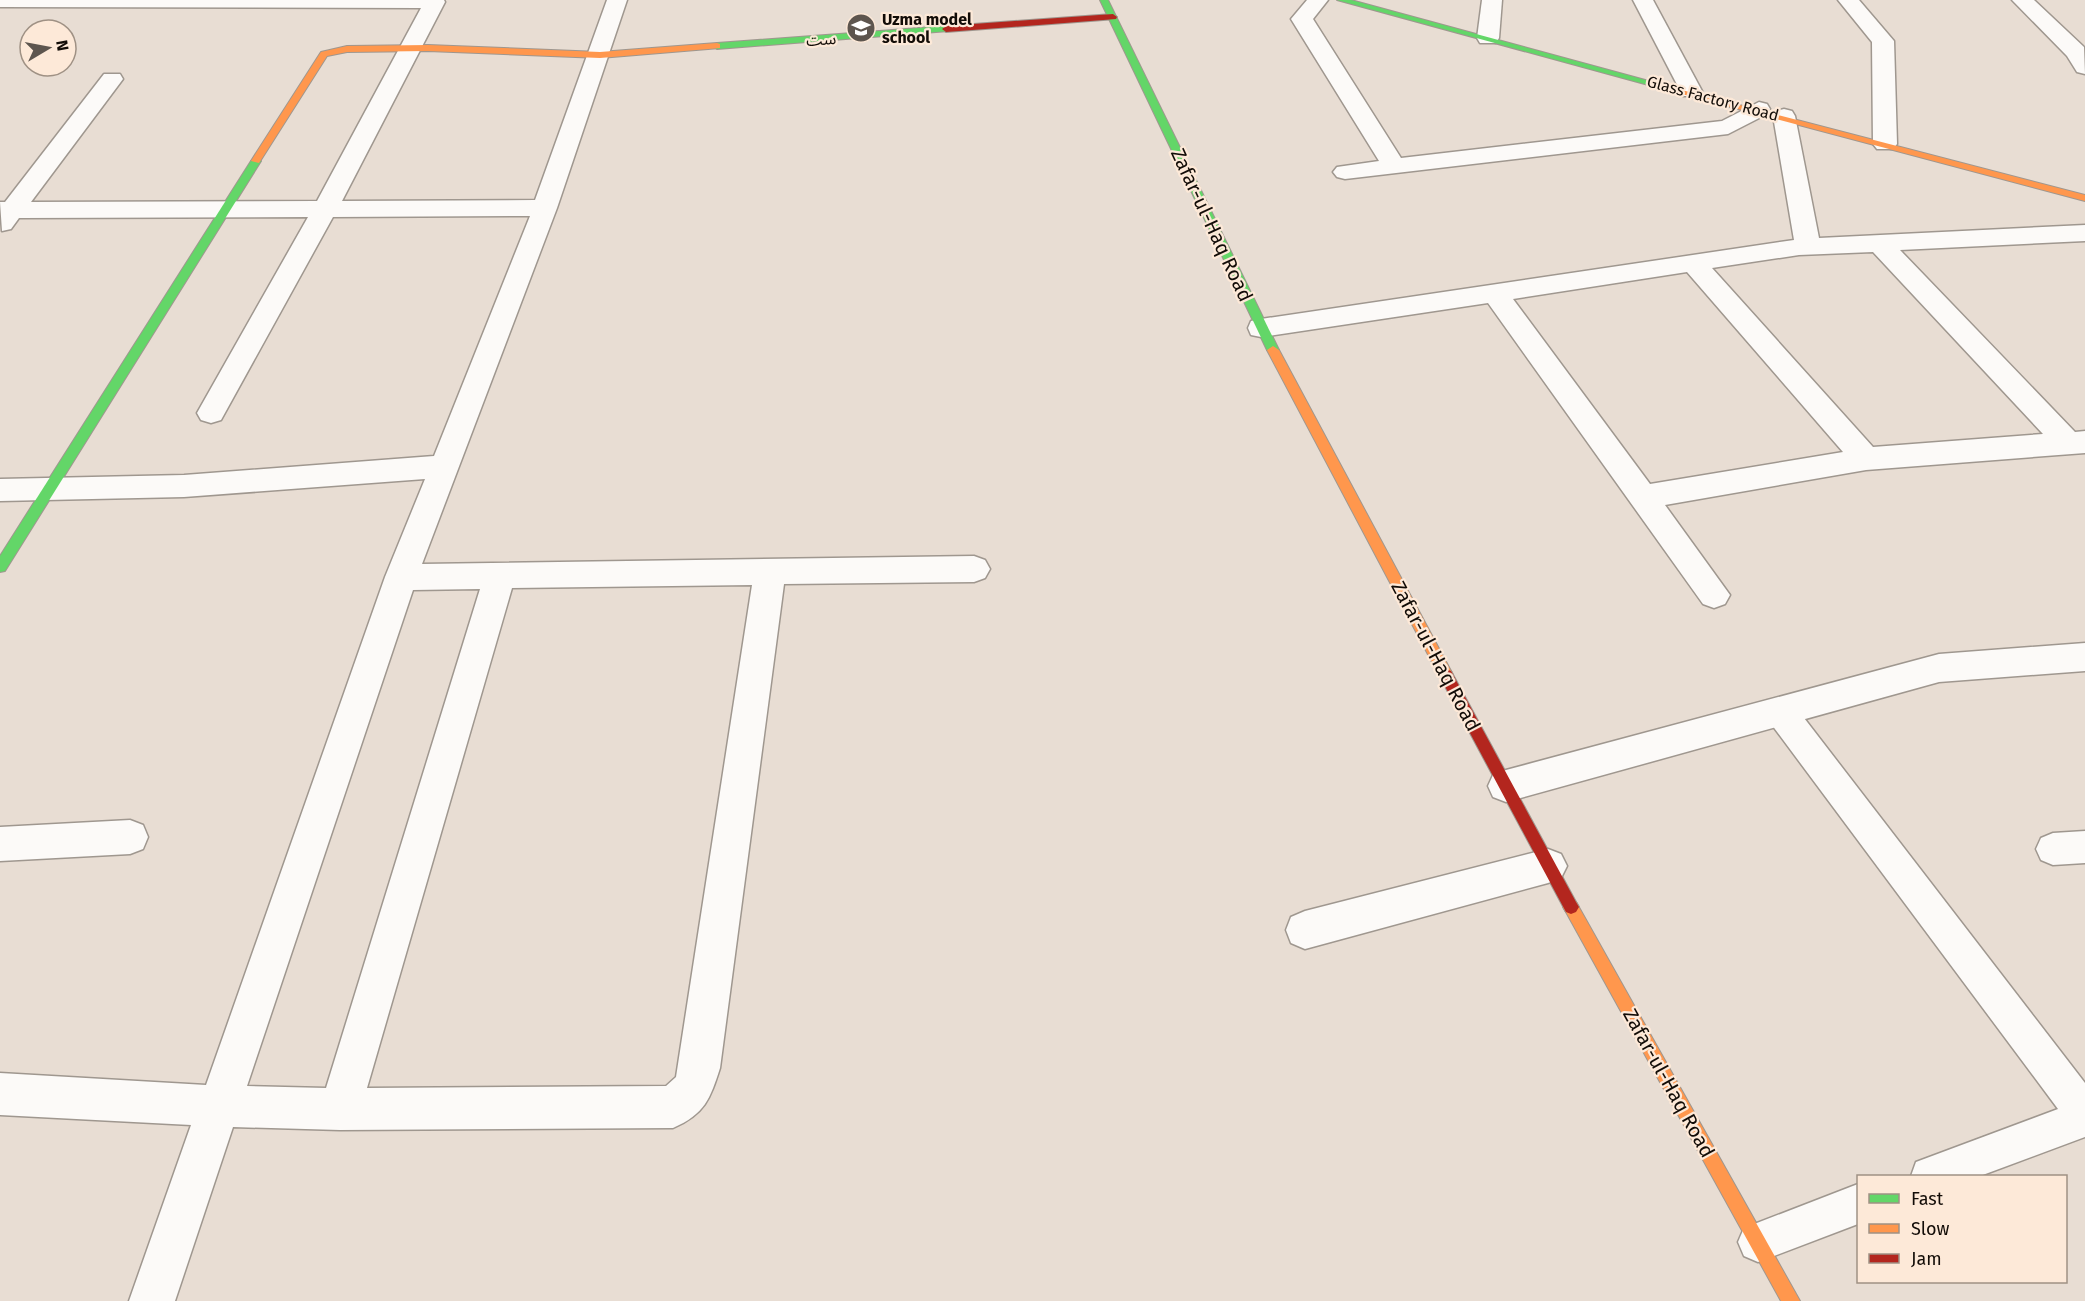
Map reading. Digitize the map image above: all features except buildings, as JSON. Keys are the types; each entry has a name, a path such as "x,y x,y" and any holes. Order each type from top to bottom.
{"street":[{"path":"152,1301 401,577 545,208 600,55 617,0"},
{"name":"Zafar-ul-Haq Road","path":"1104,0 1261,328 1548,866 1791,1301"},
{"path":"1318,0 1302,19 1394,166"},
{"name":"Glass Factory Road","path":"1341,0 1759,109 2083,199"},
{"path":"1488,39 1492,0"},
{"path":"1643,0 1690,91"},
{"path":"1848,0 1882,41 1885,144"},
{"path":"2022,0 2076,52 2085,67"},
{"path":"0,1 435,2 325,209 211,413"},
{"name":"ست","path":"224,210 324,54 347,49 411,48 600,55 1113,17"},
{"path":"4,216 112,79"},
{"path":"1345,172 1728,127 1759,109"},
{"path":"1784,116 1808,247"},
{"path":"4,216 224,210 545,208"},
{"path":"0,567 224,210"},
{"path":"1261,328 1808,247 2085,233"},
{"path":"1879,243 2076,442"},
{"path":"1694,263 1866,459"},
{"path":"1496,293 1714,595"},
{"path":"1644,497 1866,459 2076,442"},
{"path":"0,490 184,486 444,466"},
{"path":"401,577 974,569"},
{"path":"0,1095 218,1106 340,1109 673,1107 692,1091 700,1068 770,572"},
{"path":"340,1109 500,575"},
{"path":"1506,786 1939,668 2085,657"},
{"path":"0,844 130,837"},
{"path":"1305,930 1548,866"}],"lane":[{"path":"1780,711 2085,1116 1933,1175"},
{"path":"1758,1242 1857,1204"}],"traffic: fast":[{"path":"1104,0 1273,350"},
{"path":"1341,0 1677,90"},
{"path":"717,46 946,29"},
{"path":"0,567 256,161"}],"traffic: slow":[{"path":"256,161 324,54 347,49 428,48 600,55 717,46"},
{"path":"1677,90 2085,198"},
{"path":"1273,350 1446,675"},
{"path":"1571,907 1791,1301"}],"traffic: jam":[{"path":"946,29 1113,17"},
{"path":"1446,675 1571,907"}],"place":[{"name":"Uzma model school","path":"861,28"}]}
